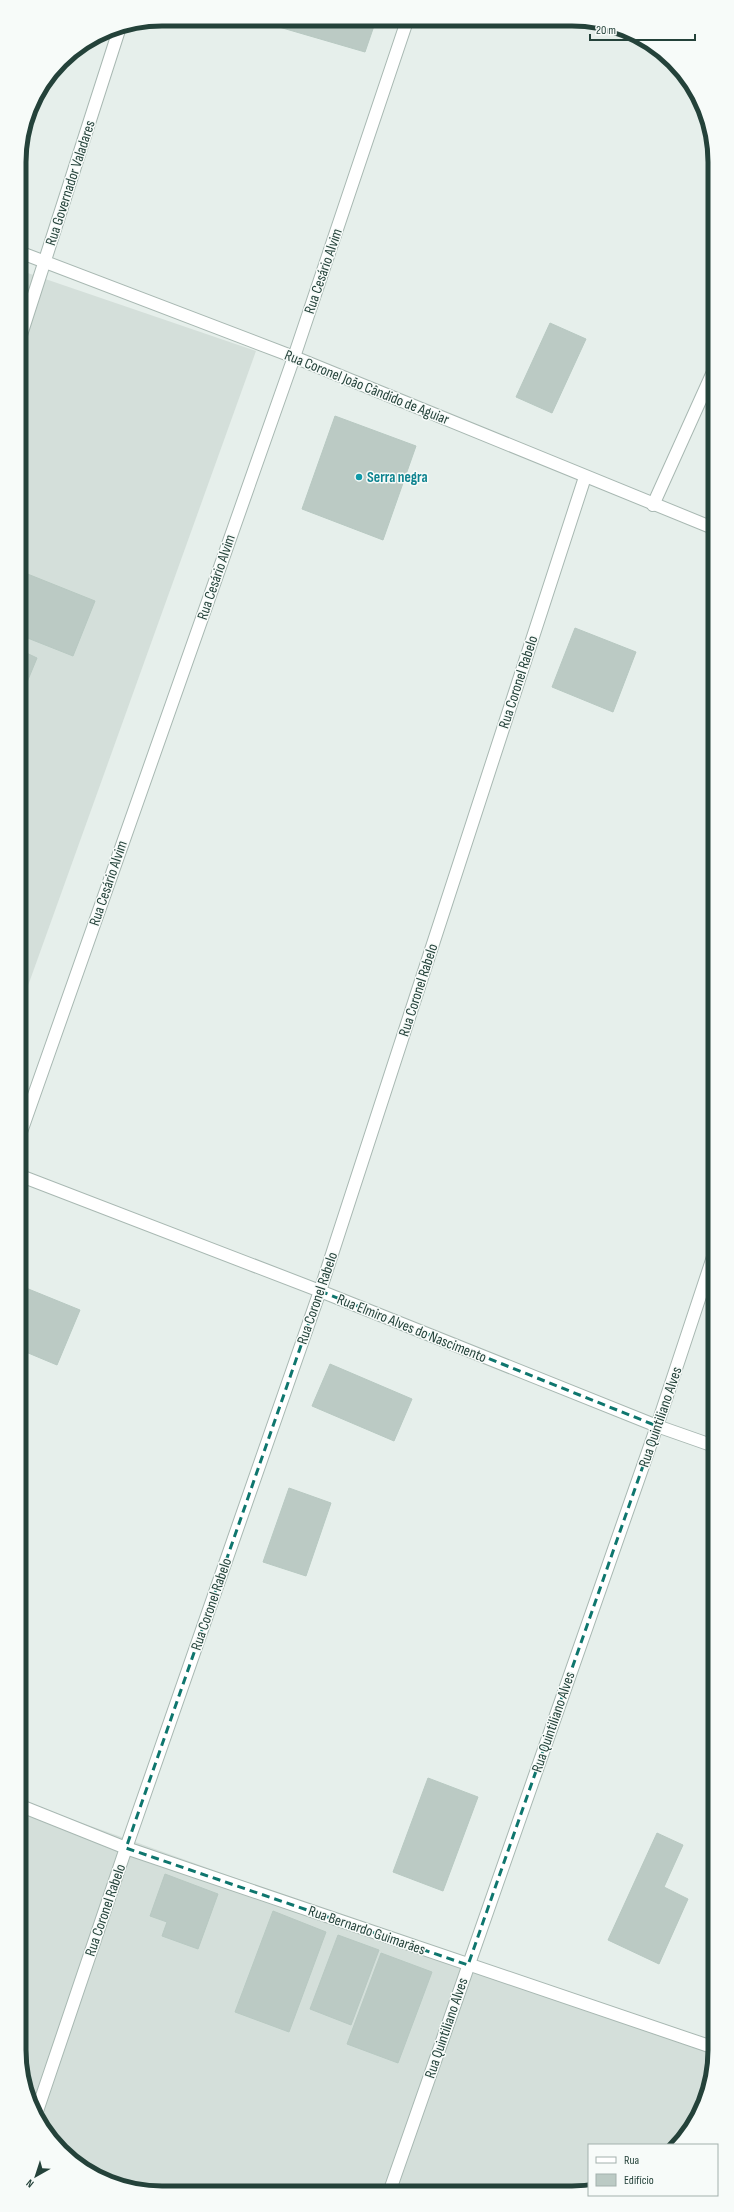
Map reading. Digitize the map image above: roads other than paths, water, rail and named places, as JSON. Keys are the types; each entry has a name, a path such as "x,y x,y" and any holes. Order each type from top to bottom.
{"street":[{"name":"Rua Cesário Alvim","path":"26,1118 294,357 405,26"},
{"name":"Rua Governador Valadares","path":"26,320 118,33"},
{"name":"Rua Coronel João Cândido de Aguiar","path":"26,254 294,357 708,526"},
{"path":"654,505 708,381"},
{"name":"Rua Coronel Rabelo","path":"38,2107 126,1848 320,1291 585,477"},
{"name":"Rua Elmiro Alves do Nascimento","path":"26,1178 320,1291 657,1426 708,1444"},
{"name":"Rua Quintiliano Alves","path":"391,2186 657,1426 708,1272"},
{"name":"Rua Bernardo Guimarães","path":"26,1808 126,1848 708,2046"}],"place":[{"name":"Serra negra","path":"359,477"}]}
